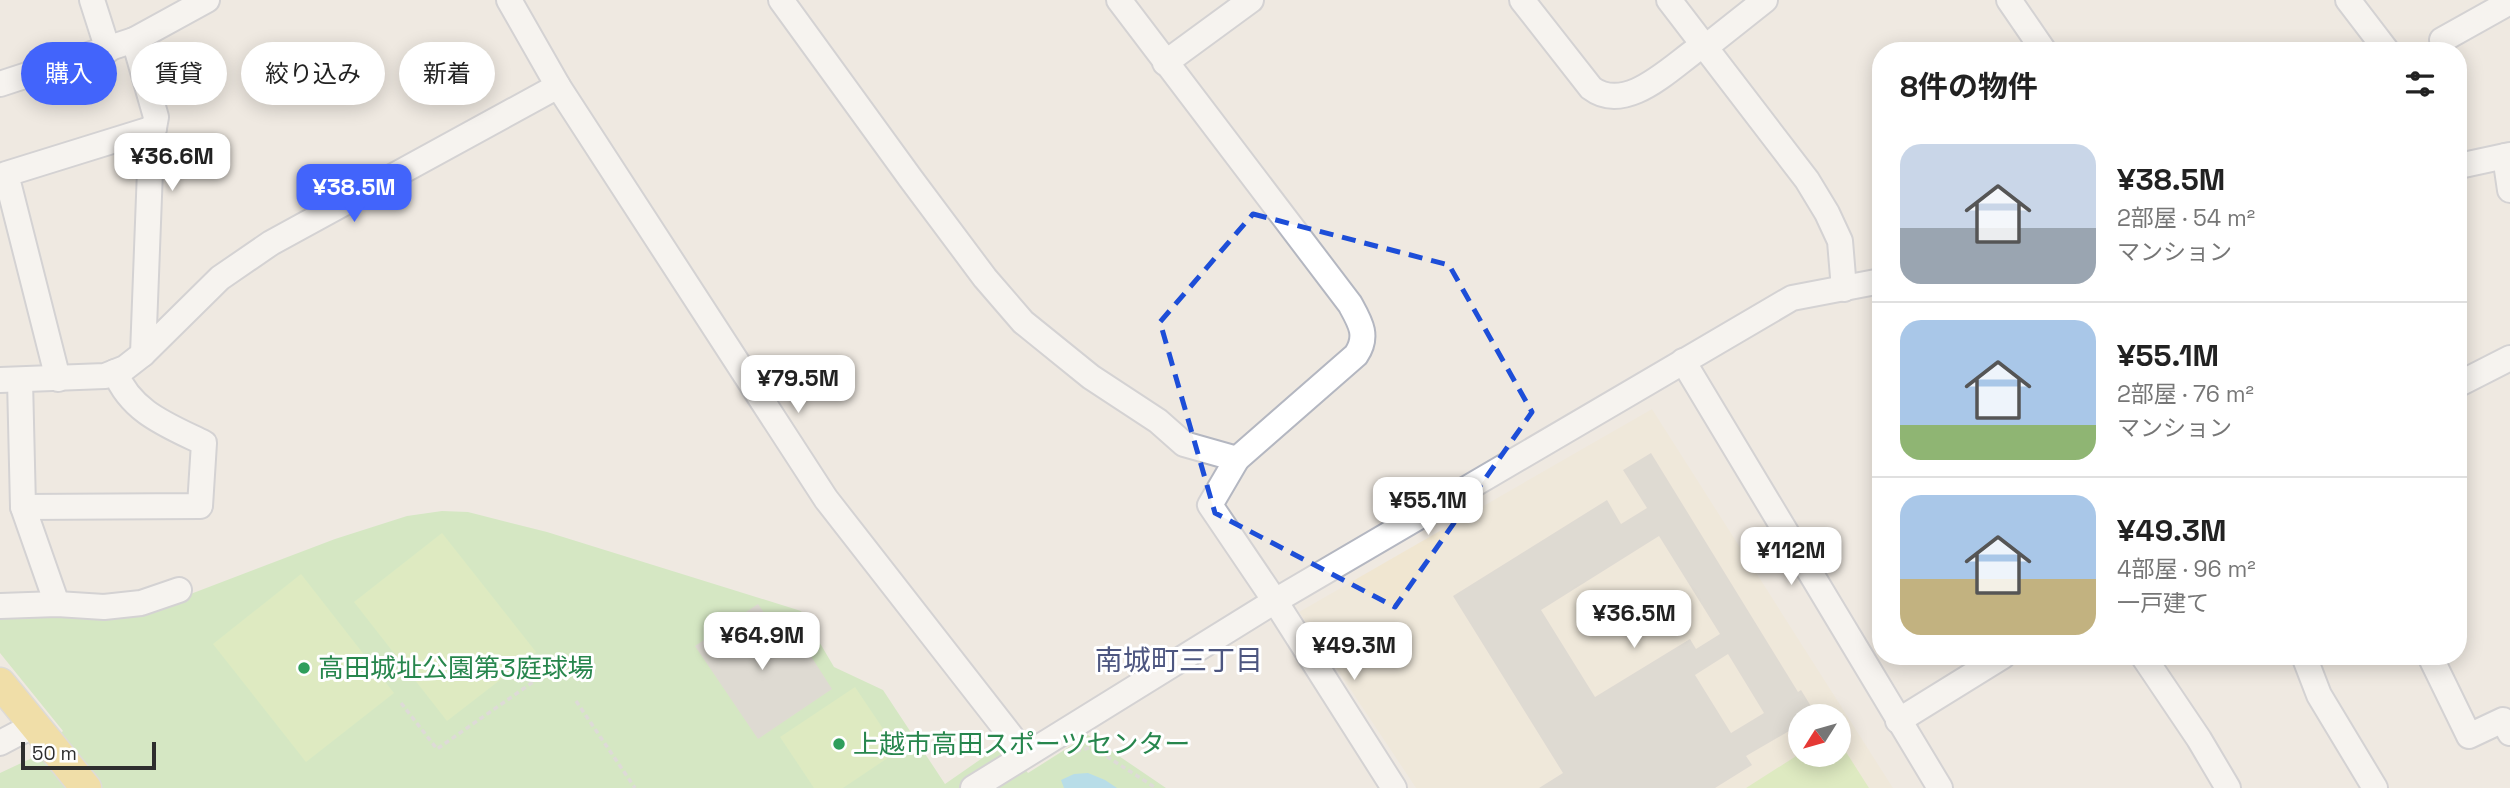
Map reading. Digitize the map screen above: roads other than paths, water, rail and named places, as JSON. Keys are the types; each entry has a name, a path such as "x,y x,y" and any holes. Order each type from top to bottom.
{"main road":[{"path":"0,683 86,788"}],"street":[{"path":"92,0 105,42"},
{"path":"117,47 207,0"},
{"path":"509,0 558,86 825,499 1024,754"},
{"path":"781,0 918,189 985,278 1023,322 1091,377 1158,421 1184,444 1237,459"},
{"path":"1119,0 1350,304 1364,333 1363,343 1356,355 1237,459 1210,505 1275,601 1394,788"},
{"path":"1165,63 1251,0"},
{"path":"1522,0 1591,88 1606,96 1618,97 1633,94 1696,50 1707,46 1765,0"},
{"path":"1670,0 1807,180 1827,213 1840,241 1844,289"},
{"path":"2009,0 2038,42"},
{"path":"2348,0 2380,42"},
{"path":"2442,40 2510,2"},
{"path":"134,40 156,117 152,144 144,355"},
{"path":"0,84 21,77"},
{"path":"57,604 23,507 10,380 105,376 125,368 144,355 220,278 271,243 558,86"},
{"path":"58,379 6,174 155,128"},
{"path":"2467,157 2507,156 2510,190"},
{"path":"973,788 1275,601 1791,298 1872,283"},
{"path":"2467,380 2510,358"},
{"path":"1683,361 1940,788"},
{"path":"23,507 200,506 204,443 155,419 135,405 121,387 115,372"},
{"path":"0,606 57,604 104,607 141,603 179,590"},
{"path":"1898,721 1988,665"},
{"path":"2149,665 2228,788"},
{"path":"2307,665 2319,695 2375,788"},
{"path":"2434,665 2469,736 2504,720 2510,733"},
{"path":"0,743 34,725"}],"water":[{"path":"1088,773 1117,788 1064,788 1061,780 1074,774"}],"place":[{"name":"高田城址公園第3庭球場","path":"304,668"},
{"name":"上越市高田スポーツセンター","path":"839,744"}],"district":[{"name":"南城町三丁目","path":"1179,660"}]}
